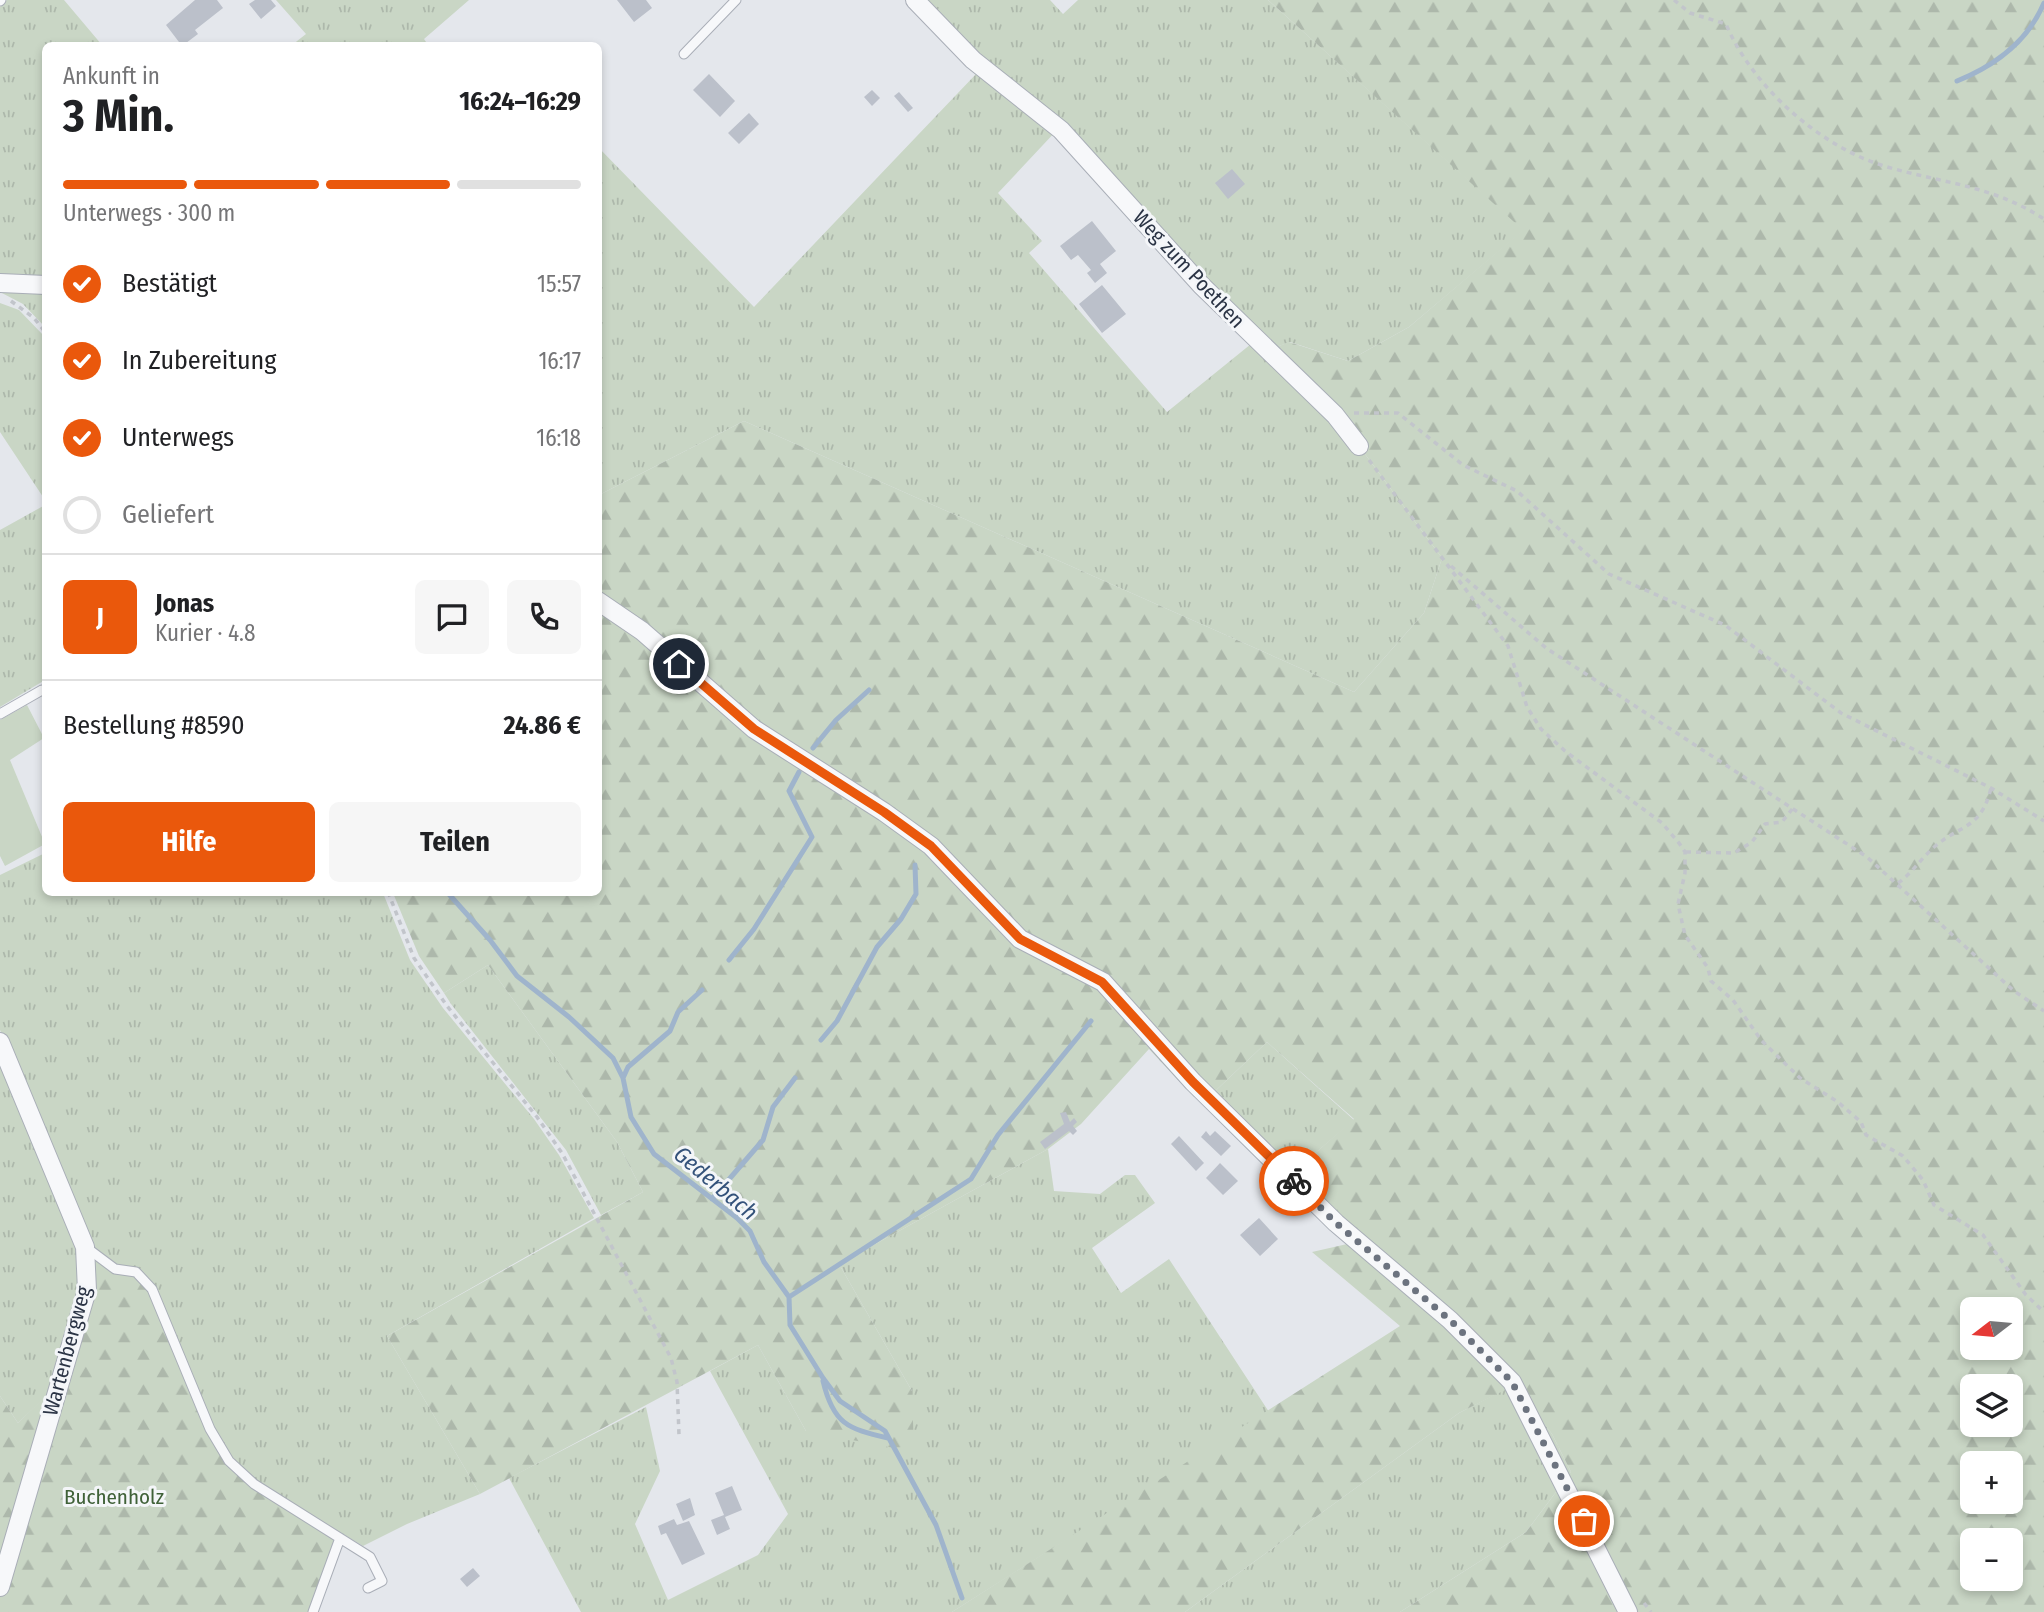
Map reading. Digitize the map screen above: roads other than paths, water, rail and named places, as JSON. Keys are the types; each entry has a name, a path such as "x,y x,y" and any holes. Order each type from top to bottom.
{"street":[{"name":"Weg zum Poethen","path":"915,0 973,60 1061,130 1201,285 1335,415 1359,446"},
{"path":"0,284 42,285"},
{"path":"602,604 642,631 754,729 884,812 931,846 1020,939 1102,982 1193,1082 1336,1223 1459,1329 1512,1382 1629,1612"},
{"name":"Wartenbergweg","path":"0,1042 85,1247 87,1290 0,1587"}],"lane":[{"path":"684,54 736,0"},
{"path":"0,714 42,690"},
{"path":"85,1247 115,1269 136,1272 152,1289 210,1429 229,1461 254,1484 370,1557 379,1570 382,1581 368,1588"},
{"path":"313,1612 340,1538"}],"waterway":[{"path":"1957,81 1984,68 2008,51 2029,29 2044,3"},
{"path":"813,748 836,720 869,690"},
{"path":"729,960 754,929 812,837 789,791 799,772"},
{"path":"821,1040 837,1021 877,947 901,919 916,894 915,865"},
{"name":"Gederbach","path":"451,896 490,940 517,976 569,1017 613,1058 623,1078 631,1117 654,1154 750,1231 764,1262 789,1297 790,1325 823,1378 840,1401 885,1431 936,1525 962,1598"},
{"path":"623,1078 628,1067 670,1031 678,1012 702,990"},
{"path":"789,1297 971,1179 998,1135 1091,1021"},
{"path":"712,1199 763,1140 773,1107 795,1078"},
{"path":"823,1381 832,1406 844,1422 862,1431 888,1438"}],"park label":[{"name":"Buchenholz","path":"114,1497"}]}
